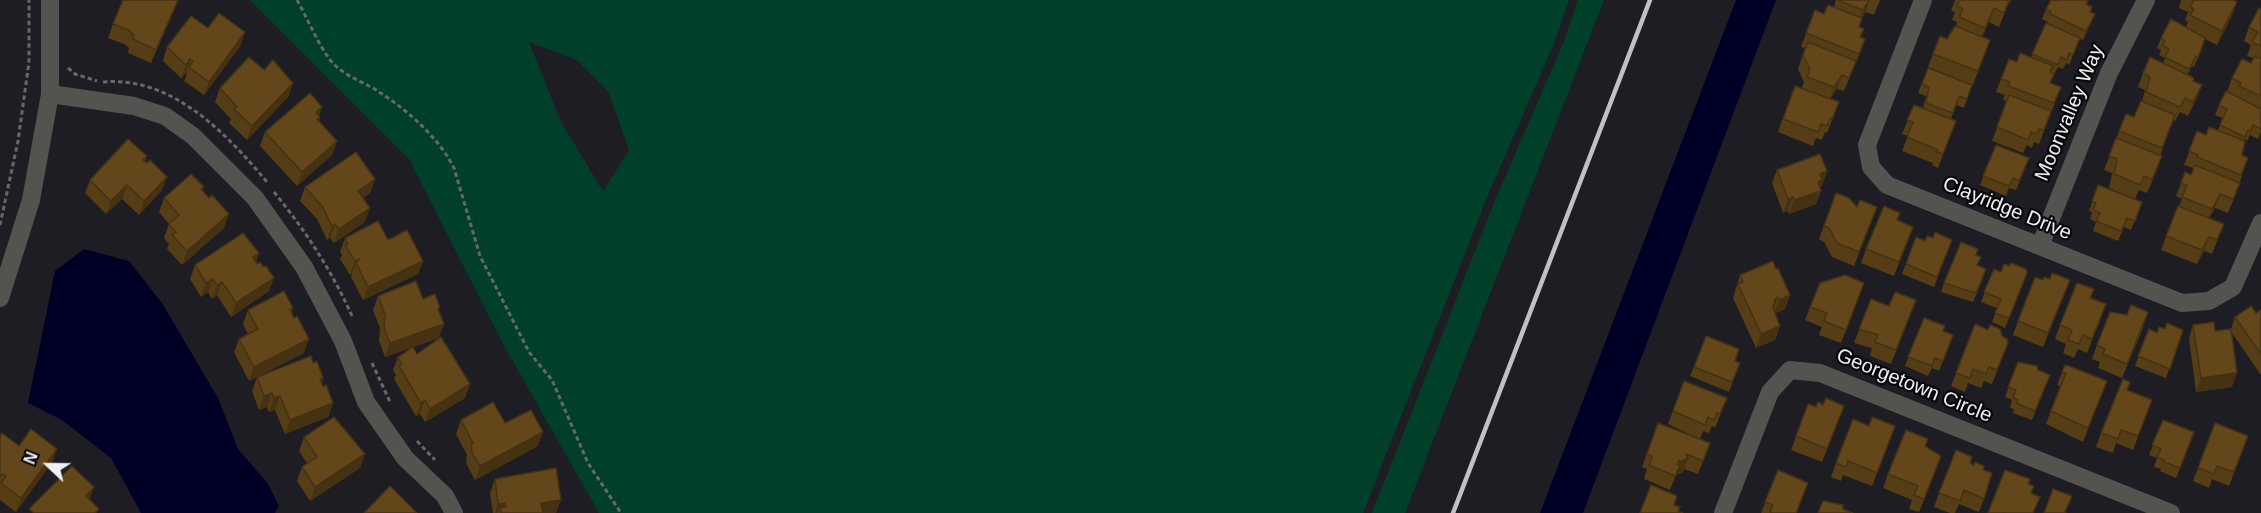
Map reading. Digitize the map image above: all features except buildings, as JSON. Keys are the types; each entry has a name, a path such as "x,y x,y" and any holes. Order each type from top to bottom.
{"street":[{"path":"0,298 31,200 50,94 50,0"},
{"name":"Clayridge Drive","path":"1923,0 1867,145 1871,167 1887,184 2182,303 2210,301 2233,287 2261,223"},
{"name":"Moonvalley Way","path":"2040,246 2109,73 2146,0"},
{"path":"50,94 134,106 165,116 193,136 255,198 304,267 343,341 366,402 405,458 444,496 454,513"},
{"name":"Georgetown Circle","path":"1723,513 1770,392 1790,370 1820,373 2131,506 2171,513"}],"path":[{"path":"0,225 18,141 29,62 29,0"},
{"path":"297,0 331,61 344,73 391,100 437,141 448,157 454,168 480,256 529,352 552,380 588,463 621,513"}],"green space":[{"path":"250,0 1569,0 1555,41 1488,195 1363,513 599,513 502,342 409,159","holes":["529,42 577,60 608,91 629,150 603,191 561,122"]},
{"path":"1578,0 1604,0 1405,513 1372,513 1496,198 1563,44"}],"water":[{"path":"1736,0 1776,0 1583,513 1540,513"},
{"path":"84,249 129,261 162,303 218,398 238,449 268,484 279,506 275,513 141,513 111,458 62,420 28,403 55,271"}],"railway":[{"path":"1453,513 1650,0"}]}
